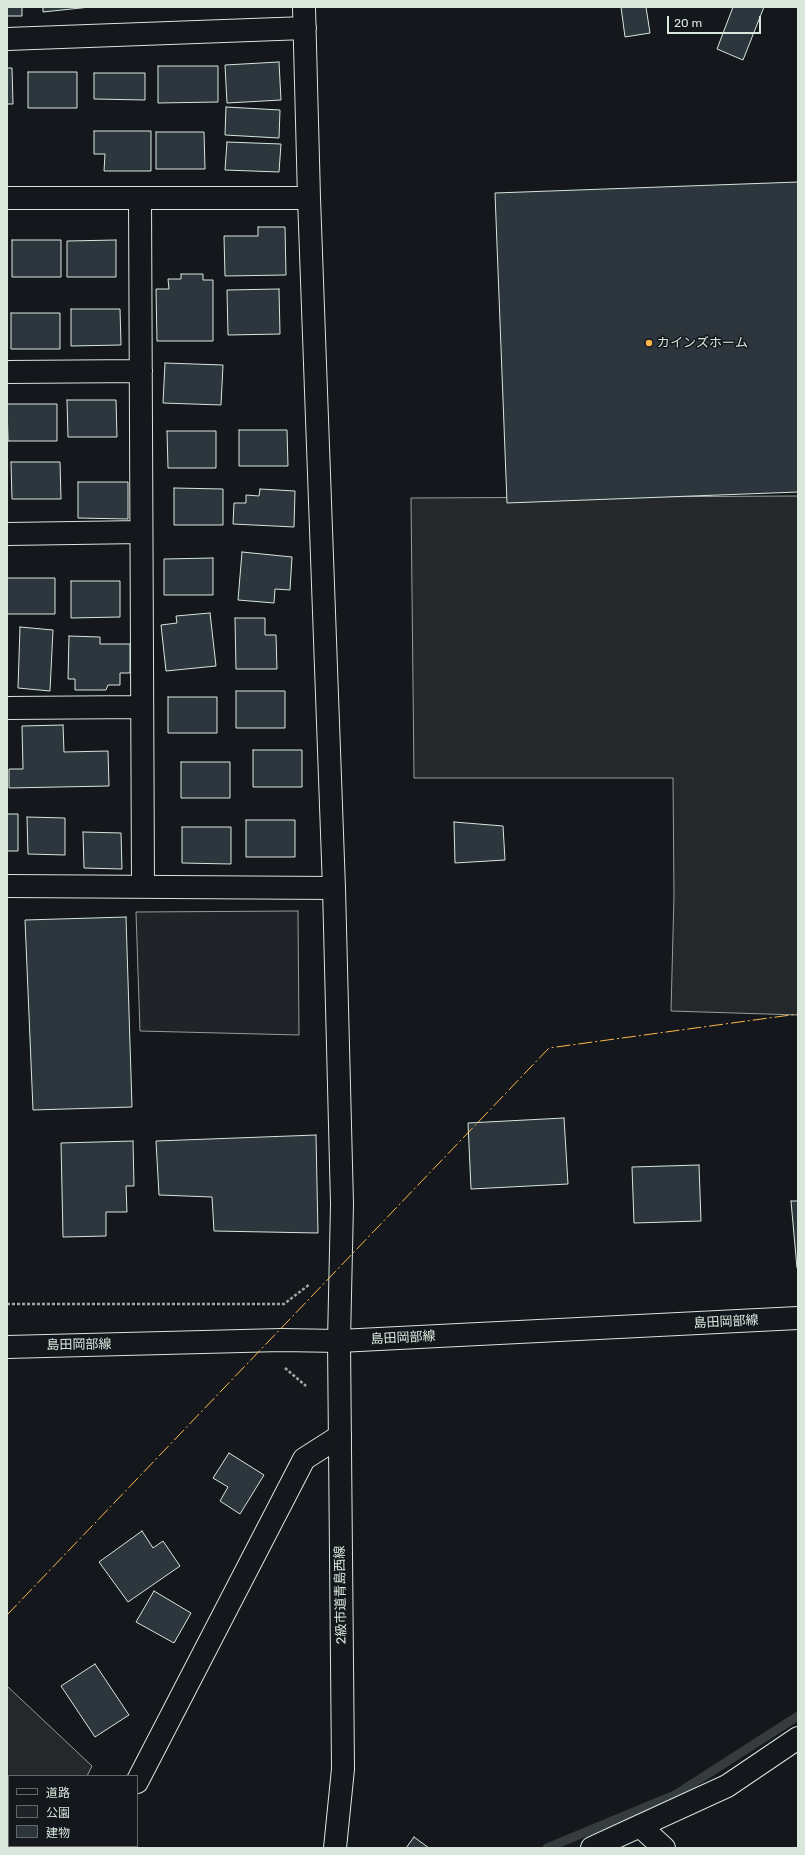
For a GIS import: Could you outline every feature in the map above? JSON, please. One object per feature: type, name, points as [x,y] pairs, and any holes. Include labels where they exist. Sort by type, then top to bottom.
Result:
[{"type":"street","points":[[7,39],[304,18]]},
{"type":"street","name":"2級市道青島西線","points":[[304,18],[309,198],[334,888],[342,1204],[339,1341],[343,1769],[335,1848]]},
{"type":"street","points":[[7,198],[309,198]]},
{"type":"street","points":[[140,198],[142,887]]},
{"type":"street","points":[[7,372],[141,371]]},
{"type":"street","points":[[7,534],[141,532]]},
{"type":"street","points":[[7,708],[142,707]]},
{"type":"street","points":[[7,886],[334,888]]},
{"type":"street","name":"島田岡部線","points":[[7,1347],[273,1340],[339,1341],[798,1318]]},
{"type":"street","points":[[138,1780],[304,1459],[340,1436]]},
{"type":"street","points":[[592,1848],[641,1827],[728,1786],[798,1738]]},
{"type":"street","points":[[641,1827],[664,1848]]},
{"type":"path","points":[[7,1304],[284,1304],[310,1284]]},
{"type":"green space","points":[[298,911],[299,1035],[140,1031],[136,912]]},
{"type":"shaded area","points":[[798,496],[798,1015],[671,1011],[674,895],[673,778],[414,778],[411,498]]},
{"type":"shaded area","points":[[7,1686],[92,1766],[88,1775],[8,1775],[8,1847],[56,1847],[7,1848]]},
{"type":"building","points":[[7,7],[22,7],[22,16],[7,16]]},
{"type":"building","points":[[43,7],[90,7],[43,12]]},
{"type":"building","points":[[621,7],[646,7],[650,33],[625,37]]},
{"type":"building","points":[[733,7],[764,7],[743,60],[717,49]]},
{"type":"building","points":[[279,62],[281,100],[227,103],[225,65]]},
{"type":"building","points":[[158,66],[218,66],[218,102],[158,103]]},
{"type":"building","points":[[7,68],[12,68],[13,104],[7,104]]},
{"type":"building","points":[[28,72],[77,72],[77,108],[28,108]]},
{"type":"building","points":[[94,73],[145,73],[145,100],[94,99]]},
{"type":"building","points":[[226,107],[280,110],[279,138],[225,135]]},
{"type":"building","points":[[94,131],[151,131],[151,171],[104,171],[105,154],[94,154]]},
{"type":"building","points":[[156,132],[204,132],[205,169],[156,169]]},
{"type":"building","points":[[227,142],[281,144],[279,172],[225,170]]},
{"type":"building","name":"カインズホーム","points":[[798,182],[798,492],[507,503],[495,193]]},
{"type":"building","points":[[258,227],[285,227],[286,275],[225,276],[224,236],[258,236]]},
{"type":"building","points":[[12,240],[61,240],[61,277],[12,277]]},
{"type":"building","points":[[116,240],[116,277],[67,277],[67,241]]},
{"type":"building","points":[[181,274],[203,274],[203,280],[213,280],[213,341],[157,341],[156,289],[169,289],[168,279],[181,279]]},
{"type":"building","points":[[279,289],[280,334],[228,335],[227,290]]},
{"type":"building","points":[[71,309],[120,309],[121,345],[71,346]]},
{"type":"building","points":[[11,313],[60,313],[60,349],[11,349]]},
{"type":"building","points":[[165,363],[223,365],[221,405],[163,403]]},
{"type":"building","points":[[67,400],[116,400],[117,437],[68,437]]},
{"type":"building","points":[[7,404],[57,404],[57,441],[8,441]]},
{"type":"building","points":[[239,430],[287,430],[288,466],[239,466]]},
{"type":"building","points":[[167,431],[216,431],[216,468],[168,468]]},
{"type":"building","points":[[11,462],[60,462],[61,499],[12,499]]},
{"type":"building","points":[[78,482],[128,482],[128,519],[78,518]]},
{"type":"building","points":[[174,488],[223,489],[223,525],[174,525]]},
{"type":"building","points":[[260,489],[295,491],[294,527],[233,524],[234,503],[246,503],[246,495],[259,496]]},
{"type":"building","points":[[242,552],[292,557],[290,590],[275,589],[274,603],[238,600]]},
{"type":"building","points":[[213,558],[213,595],[164,595],[164,559]]},
{"type":"building","points":[[7,578],[55,578],[55,614],[7,614]]},
{"type":"building","points":[[71,581],[120,581],[120,617],[71,618]]},
{"type":"building","points":[[210,613],[216,666],[166,671],[161,625],[177,623],[176,616]]},
{"type":"building","points":[[235,618],[265,618],[265,635],[276,635],[277,669],[236,669]]},
{"type":"building","points":[[20,627],[53,630],[50,691],[18,688]]},
{"type":"building","points":[[69,636],[100,637],[100,644],[130,644],[130,673],[120,673],[120,685],[108,685],[106,690],[75,690],[75,679],[68,679]]},
{"type":"building","points":[[236,691],[285,691],[285,728],[236,728]]},
{"type":"building","points":[[168,697],[217,697],[217,733],[168,733]]},
{"type":"building","points":[[63,725],[64,752],[108,751],[109,786],[9,788],[9,769],[23,769],[22,726]]},
{"type":"building","points":[[253,750],[302,750],[302,787],[253,787]]},
{"type":"building","points":[[181,762],[230,762],[230,798],[181,798]]},
{"type":"building","points":[[7,814],[18,814],[18,851],[7,851]]},
{"type":"building","points":[[27,817],[65,818],[65,855],[28,854]]},
{"type":"building","points":[[246,820],[295,820],[295,857],[246,857]]},
{"type":"building","points":[[454,822],[503,826],[505,860],[455,863]]},
{"type":"building","points":[[182,827],[231,827],[231,864],[182,863]]},
{"type":"building","points":[[83,832],[121,833],[122,869],[84,868]]},
{"type":"building","points":[[126,917],[132,1107],[33,1110],[25,920]]},
{"type":"building","points":[[564,1118],[568,1184],[471,1189],[468,1123]]},
{"type":"building","points":[[316,1135],[318,1233],[214,1231],[212,1197],[159,1195],[156,1141]]},
{"type":"building","points":[[133,1141],[134,1186],[126,1186],[127,1212],[106,1212],[106,1236],[63,1237],[61,1143]]},
{"type":"building","points":[[699,1165],[701,1221],[634,1223],[632,1167]]},
{"type":"building","points":[[791,1201],[798,1201],[798,1268],[797,1268]]},
{"type":"building","points":[[229,1453],[264,1475],[240,1514],[220,1501],[228,1487],[213,1478]]},
{"type":"building","points":[[142,1531],[153,1548],[163,1541],[180,1566],[128,1602],[99,1562]]},
{"type":"building","points":[[154,1591],[191,1613],[174,1643],[136,1622]]},
{"type":"building","points":[[95,1664],[129,1715],[95,1737],[61,1686]]},
{"type":"building","points":[[414,1837],[429,1848],[406,1848]]},
{"type":"waterway","points":[[547,1848],[675,1795],[798,1716]]},
{"type":"power","points":[[7,1615],[549,1048],[798,1014]]},
{"type":"place","name":"カインズホーム","points":[[649,343]]}]
